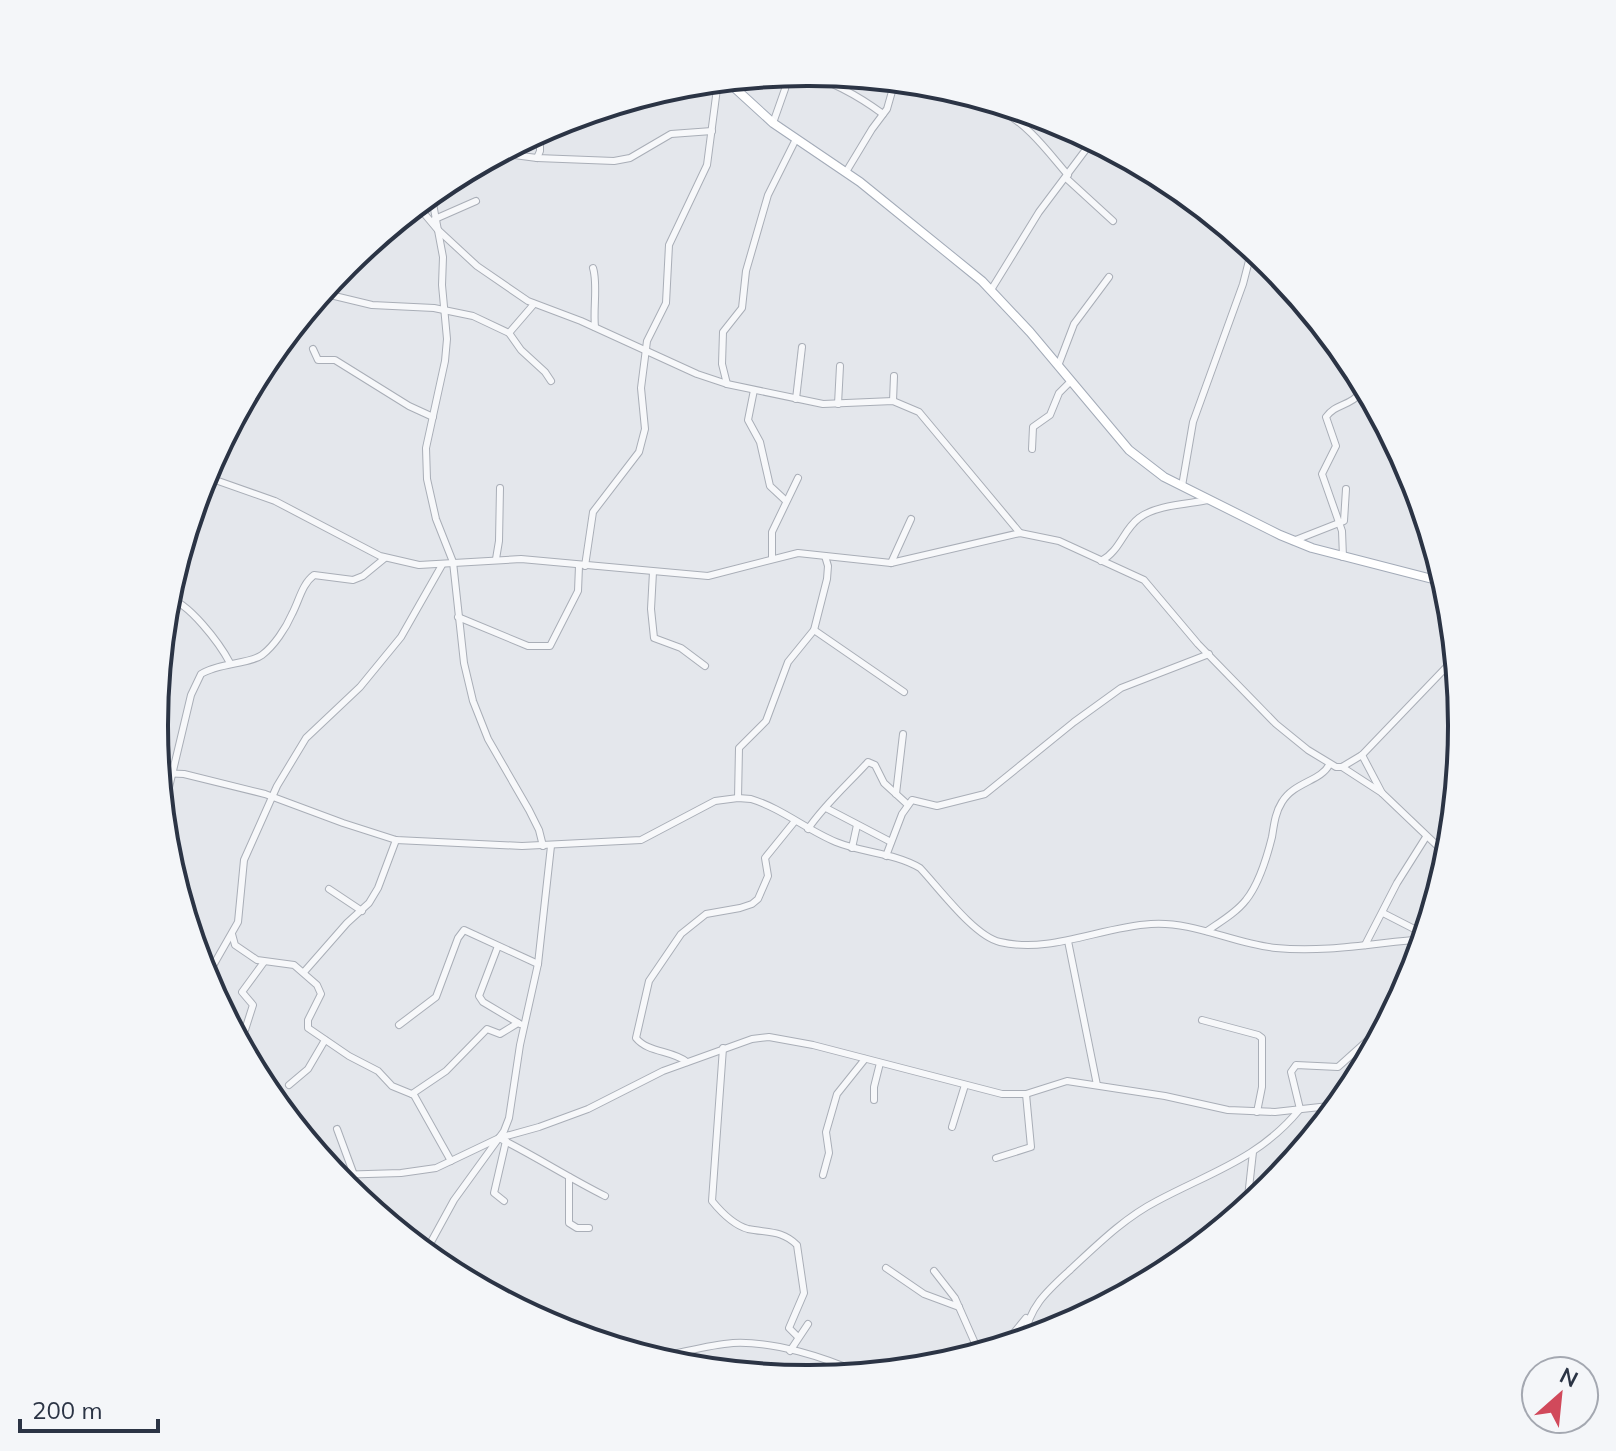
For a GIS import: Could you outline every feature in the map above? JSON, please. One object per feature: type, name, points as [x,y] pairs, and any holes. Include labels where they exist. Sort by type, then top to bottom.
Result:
[{"type":"main road","points":[[737,90],[773,123],[846,172],[991,290],[1137,458],[1208,500],[1293,541],[1430,579]]},
{"type":"street","points":[[773,123],[785,87]]},
{"type":"street","points":[[835,87],[883,114]]},
{"type":"street","points":[[846,172],[883,114],[891,91]]},
{"type":"street","points":[[458,617],[528,646],[550,646],[578,591],[593,512],[639,452],[644,440],[641,388],[645,351],[666,303],[669,245],[707,165],[717,92]]},
{"type":"street","points":[[1018,121],[1113,221]]},
{"type":"street","points":[[518,156],[624,160],[671,134],[712,131]]},
{"type":"street","points":[[727,384],[722,364],[723,332],[742,308],[746,294],[746,271],[768,195],[796,139]]},
{"type":"street","points":[[537,158],[540,145]]},
{"type":"street","points":[[991,290],[1039,212],[1086,150]]},
{"type":"street","points":[[435,219],[476,201]]},
{"type":"street","points":[[433,208],[443,257],[447,339],[426,448],[427,479],[436,519],[453,562],[464,663],[473,701],[488,739],[534,820],[543,846]]},
{"type":"street","points":[[425,214],[477,266],[534,304],[595,327],[697,374],[796,399],[838,404],[893,401],[926,417],[1020,533]]},
{"type":"street","points":[[1182,486],[1193,422],[1249,263]]},
{"type":"street","points":[[593,268],[596,277],[592,302],[595,327]]},
{"type":"street","points":[[1058,366],[1074,324],[1109,277]]},
{"type":"street","points":[[334,296],[372,305],[434,308],[466,314],[509,333],[551,381]]},
{"type":"street","points":[[509,333],[534,304]]},
{"type":"street","points":[[796,399],[802,347]]},
{"type":"street","points":[[313,349],[318,360],[331,359],[342,364],[409,406],[433,417]]},
{"type":"street","points":[[838,404],[840,366]]},
{"type":"street","points":[[893,401],[894,376]]},
{"type":"street","points":[[1032,449],[1033,427],[1050,415],[1059,393],[1071,381]]},
{"type":"street","points":[[754,390],[748,420],[760,442],[770,486],[785,500]]},
{"type":"street","points":[[1343,557],[1339,524],[1322,474],[1336,446],[1326,417],[1335,408],[1357,398]]},
{"type":"street","points":[[772,558],[772,532],[798,478]]},
{"type":"street","points":[[218,480],[275,501],[385,558],[419,565],[496,559],[717,575],[798,553],[891,563],[1020,533],[1059,541],[1144,580],[1276,724],[1329,765],[1342,767],[1382,793],[1436,845]]},
{"type":"street","points":[[496,559],[500,488]]},
{"type":"street","points":[[1293,541],[1339,524],[1345,516],[1346,489]]},
{"type":"street","points":[[1101,561],[1114,553],[1140,516],[1208,500]]},
{"type":"street","points":[[891,563],[911,519]]},
{"type":"street","points":[[738,798],[739,748],[766,721],[788,662],[814,630],[827,579],[825,556]]},
{"type":"street","points":[[171,777],[191,695],[196,682],[206,671],[258,658],[288,622],[306,584],[314,575],[353,580],[385,558]]},
{"type":"street","points":[[215,964],[238,922],[244,860],[277,786],[306,738],[360,687],[401,637],[442,565]]},
{"type":"street","points":[[653,572],[651,609],[654,638],[681,648],[705,666]]},
{"type":"street","points":[[181,604],[230,663]]},
{"type":"street","points":[[814,630],[904,692]]},
{"type":"street","points":[[886,856],[907,804],[916,799],[937,806],[947,805],[985,794],[1121,688],[1209,654]]},
{"type":"street","points":[[1342,767],[1362,755],[1445,669]]},
{"type":"street","points":[[896,794],[903,734]]},
{"type":"street","points":[[1362,755],[1382,793]]},
{"type":"street","points":[[808,829],[819,813],[868,762],[875,765],[884,783],[907,804]]},
{"type":"street","points":[[1207,931],[1235,911],[1250,894],[1265,860],[1276,812],[1283,800],[1297,785],[1326,771],[1329,765]]},
{"type":"street","points":[[172,772],[224,782],[274,797],[396,840],[543,846],[641,840],[715,801],[738,798],[759,801],[808,829],[852,848],[900,859],[920,868],[990,939],[1024,945],[1068,941],[1119,928],[1152,924],[1207,931],[1277,948],[1365,945],[1411,939]]},
{"type":"street","points":[[826,808],[891,842]]},
{"type":"street","points":[[687,1062],[676,1054],[641,1045],[636,1038],[635,1031],[649,981],[681,934],[697,919],[713,911],[752,904],[758,899],[768,876],[765,858],[795,821]]},
{"type":"street","points":[[852,848],[857,825]]},
{"type":"street","points":[[1365,945],[1397,883],[1426,837]]},
{"type":"street","points":[[304,972],[347,923],[362,911],[378,888],[396,840]]},
{"type":"street","points":[[504,1201],[494,1193],[509,1118],[521,1025],[538,964],[551,846]]},
{"type":"street","points":[[329,889],[362,911]]},
{"type":"street","points":[[1383,913],[1414,931]]},
{"type":"street","points":[[399,1025],[436,997],[464,930],[538,964]]},
{"type":"street","points":[[232,934],[235,945],[264,962],[286,962],[304,972],[317,985],[321,994],[308,1020],[308,1028],[378,1071],[392,1086],[412,1094],[451,1161]]},
{"type":"street","points":[[1068,941],[1097,1085]]},
{"type":"street","points":[[498,946],[479,992],[480,999],[521,1025]]},
{"type":"street","points":[[245,1029],[253,1008],[242,992],[264,962]]},
{"type":"street","points":[[1202,1020],[1262,1038],[1262,1087],[1257,1112]]},
{"type":"street","points":[[412,1094],[446,1071],[487,1029],[500,1034],[521,1025]]},
{"type":"street","points":[[337,1129],[354,1175],[436,1168],[503,1139],[588,1109],[645,1079],[687,1062],[752,1039],[769,1037],[1002,1094],[1026,1094],[1067,1081],[1165,1096],[1220,1109],[1257,1112],[1321,1107]]},
{"type":"street","points":[[289,1085],[308,1069],[325,1040]]},
{"type":"street","points":[[1300,1109],[1292,1068],[1301,1064],[1338,1067],[1361,1046]]},
{"type":"street","points":[[723,1048],[712,1201],[738,1225],[777,1232],[797,1245],[804,1293],[789,1328],[798,1337]]},
{"type":"street","points":[[823,1175],[829,1153],[826,1132],[837,1094],[865,1059]]},
{"type":"street","points":[[874,1100],[880,1063]]},
{"type":"street","points":[[952,1127],[965,1085]]},
{"type":"street","points":[[996,1158],[1031,1147],[1026,1094]]},
{"type":"street","points":[[1016,1330],[1063,1276],[1130,1217],[1253,1152],[1274,1138],[1300,1109]]},
{"type":"street","points":[[503,1139],[605,1196]]},
{"type":"street","points":[[431,1242],[454,1200],[503,1139]]},
{"type":"street","points":[[1249,1188],[1253,1152]]},
{"type":"street","points":[[569,1177],[569,1223],[577,1228],[589,1228]]},
{"type":"street","points":[[886,1268],[924,1294],[959,1307]]},
{"type":"street","points":[[934,1271],[949,1288],[975,1343]]},
{"type":"street","points":[[1027,1326],[1030,1314]]},
{"type":"street","points":[[790,1351],[808,1324]]},
{"type":"street","points":[[682,1353],[752,1343],[832,1364]]}]
